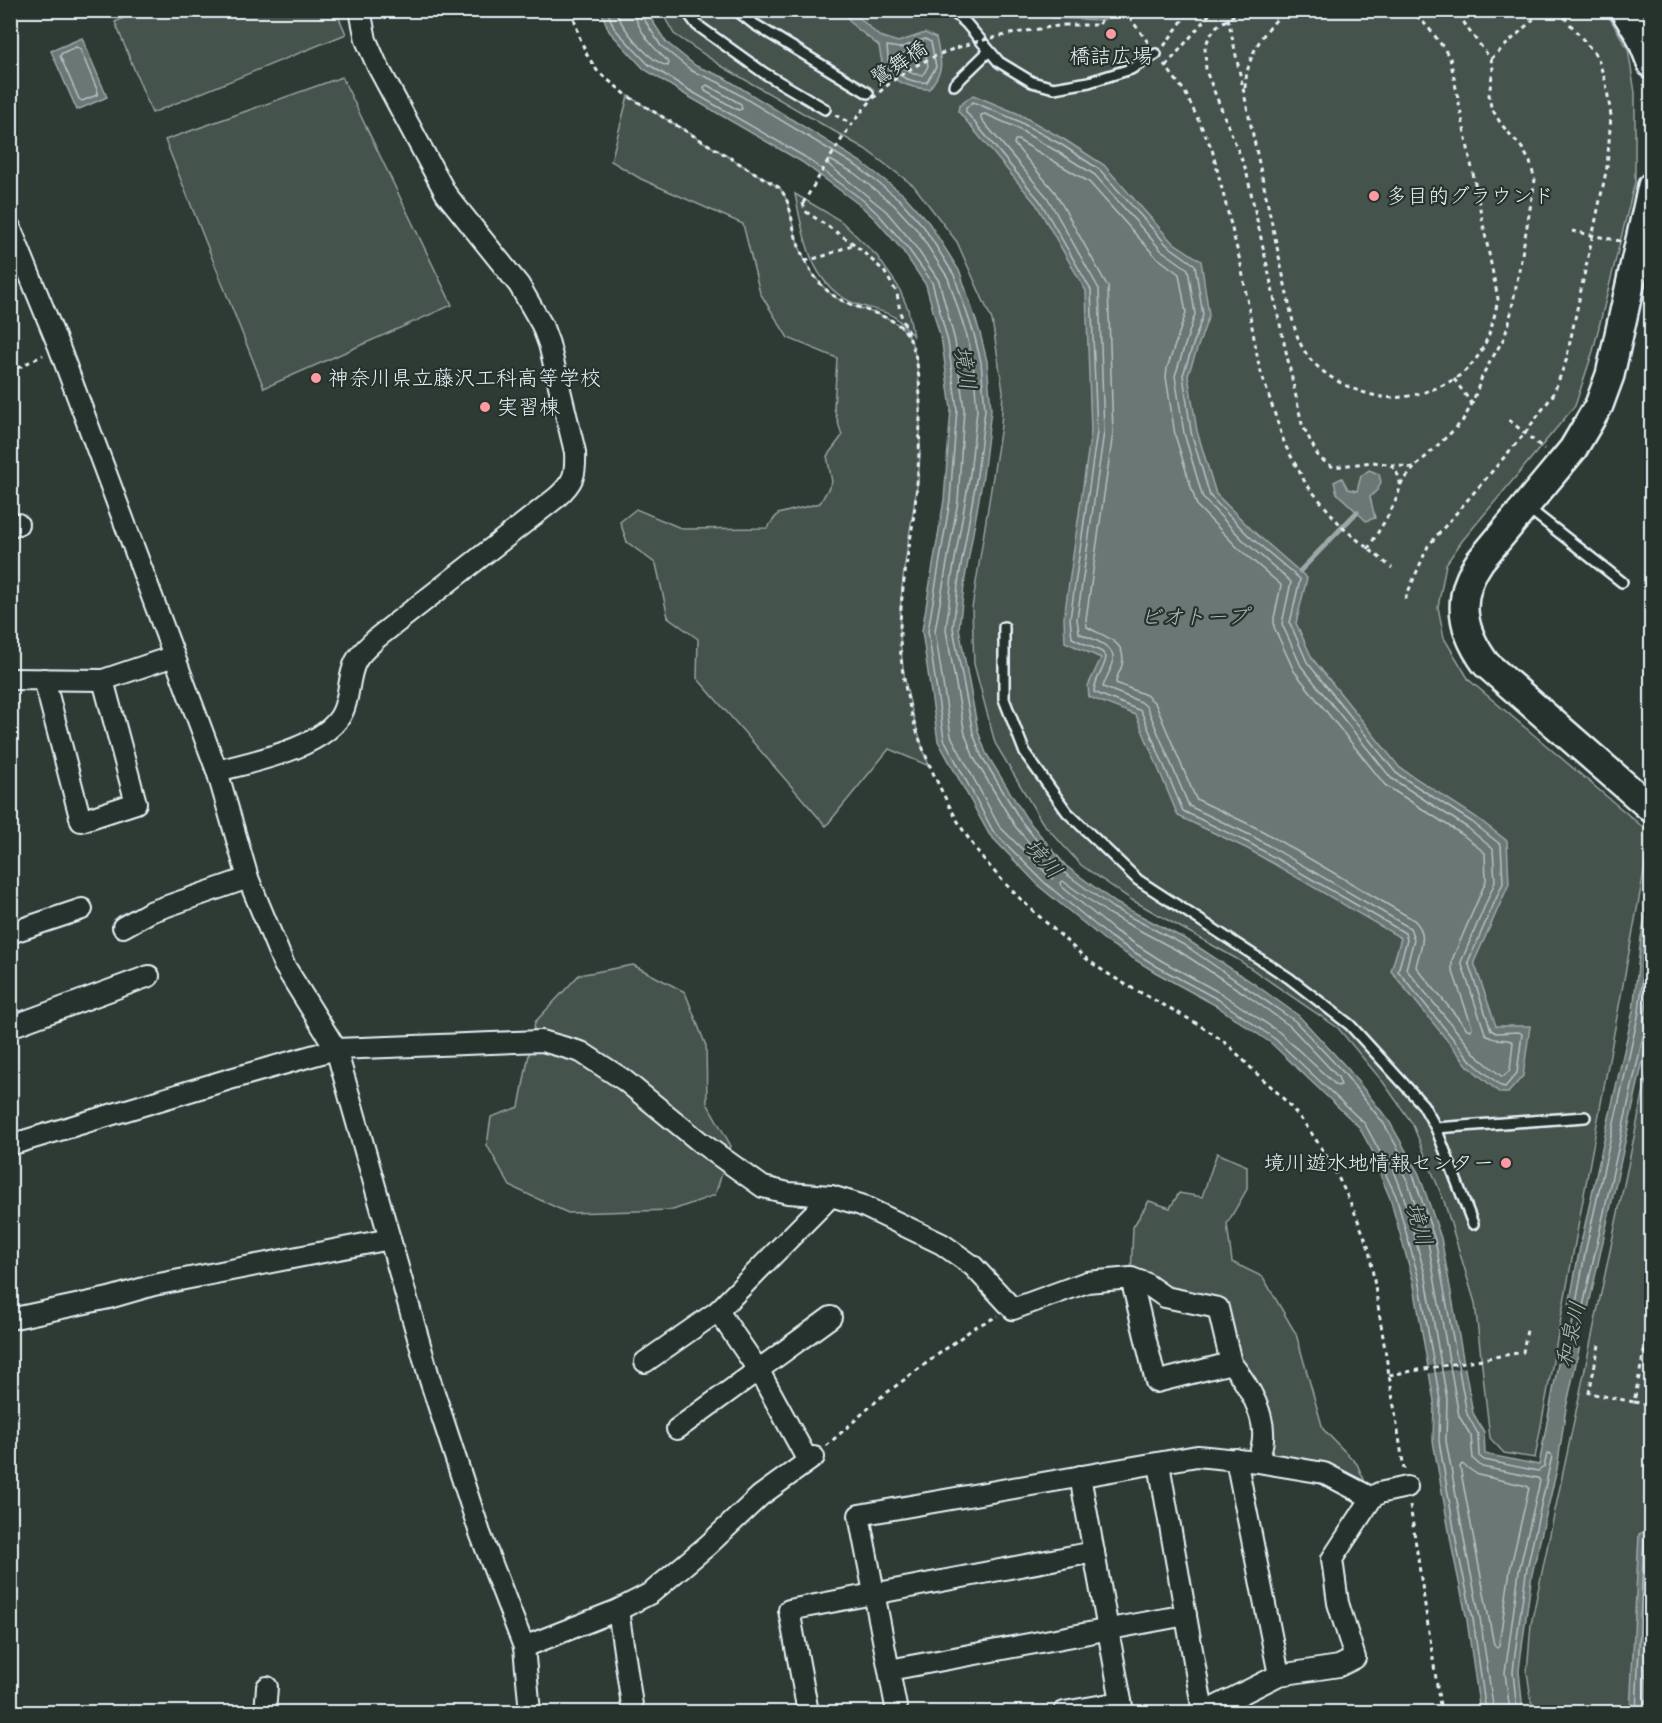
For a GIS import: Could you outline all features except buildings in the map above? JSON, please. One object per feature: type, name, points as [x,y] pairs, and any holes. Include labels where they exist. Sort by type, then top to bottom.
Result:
[{"type":"street","points":[[217,771],[270,758],[290,750],[338,722],[348,697],[355,663],[363,651],[556,498],[568,488],[574,479],[575,452],[549,344],[542,325],[519,285],[447,194],[377,65],[366,40],[360,10]]},
{"type":"street","points":[[1624,10],[1640,35],[1652,65]]},
{"type":"street","points":[[1652,186],[1646,246],[1610,375],[1599,405],[1587,429],[1562,463],[1473,571],[1463,607],[1470,640],[1486,664],[1652,810]]},
{"type":"street","points":[[10,227],[59,346],[217,771],[248,878],[284,965],[336,1049],[430,1380],[480,1533],[524,1647],[530,1713]]},
{"type":"street","points":[[10,679],[103,680],[174,656]]},
{"type":"street","points":[[44,679],[81,821],[136,803],[103,680]]},
{"type":"street","points":[[123,927],[150,912],[248,878]]},
{"type":"street","points":[[10,933],[82,909]]},
{"type":"street","points":[[10,1027],[149,976]]},
{"type":"street","points":[[10,1145],[336,1049],[542,1041],[581,1052],[624,1080],[700,1142],[763,1187],[788,1193],[831,1196],[861,1205],[942,1244],[973,1266],[1013,1309],[1087,1282],[1131,1278],[1145,1283],[1165,1297],[1218,1308],[1232,1362],[1259,1411],[1264,1437],[1258,1462]]},
{"type":"street","points":[[645,1362],[718,1311],[831,1196]]},
{"type":"street","points":[[10,1319],[109,1299],[154,1285],[390,1239]]},
{"type":"street","points":[[1131,1278],[1156,1382],[1232,1362]]},
{"type":"street","points":[[524,1647],[618,1610],[651,1593],[708,1545],[760,1496],[811,1459],[759,1371],[718,1311]]},
{"type":"street","points":[[677,1429],[831,1317]]},
{"type":"street","points":[[893,1712],[889,1670],[859,1515],[1197,1456],[1236,1459],[1324,1473],[1372,1498]]},
{"type":"street","points":[[1236,1459],[1279,1675]]},
{"type":"street","points":[[1159,1464],[1203,1713]]},
{"type":"street","points":[[1064,1713],[1122,1707],[1110,1629],[1080,1476]]},
{"type":"street","points":[[1213,1713],[1217,1706],[1279,1675],[1339,1666],[1355,1658],[1338,1603],[1332,1559],[1372,1498],[1379,1493],[1407,1487]]},
{"type":"street","points":[[808,1713],[789,1610],[1095,1552]]},
{"type":"street","points":[[618,1610],[633,1713]]},
{"type":"street","points":[[889,1670],[1186,1615]]},
{"type":"street","points":[[265,1713],[267,1687]]},
{"type":"lane","points":[[686,10],[697,25],[764,74],[825,109]]},
{"type":"lane","points":[[736,10],[754,24],[867,93]]},
{"type":"lane","points":[[951,10],[966,23],[999,62],[1032,82],[1054,88],[1089,82],[1131,69],[1156,54]]},
{"type":"lane","points":[[954,85],[989,51]]},
{"type":"lane","points":[[1526,506],[1622,582]]},
{"type":"lane","points":[[1004,627],[1004,699],[1025,753],[1067,812],[1138,880],[1289,978],[1350,1025],[1423,1106],[1436,1128],[1473,1224]]},
{"type":"lane","points":[[1436,1128],[1585,1117]]},
{"type":"path","name":"鷺舞橋","points":[[854,244],[805,211],[803,203],[852,124],[870,102],[895,80],[926,60],[951,48],[986,39],[1064,25],[1099,25],[1106,10]]},
{"type":"path","points":[[1125,10],[1185,92],[1212,149],[1241,265],[1259,366],[1286,445],[1306,484],[1342,528],[1392,568]]},
{"type":"path","points":[[1166,66],[1213,10]]},
{"type":"path","points":[[1242,10],[1217,26],[1209,37],[1205,48],[1206,71],[1246,170],[1302,424],[1314,450],[1327,464],[1341,467],[1373,462],[1414,468]]},
{"type":"path","points":[[1245,93],[1246,74],[1258,41],[1274,21],[1287,10]]},
{"type":"path","points":[[1228,18],[1293,322],[1300,344],[1313,363],[1343,383],[1384,398],[1418,394],[1443,385],[1467,370],[1484,348],[1493,324],[1498,299],[1450,58],[1435,34],[1410,10]]},
{"type":"path","points":[[1368,549],[1388,516],[1400,485],[1414,468],[1462,422],[1472,404],[1483,374],[1504,338],[1509,323],[1535,180],[1530,162],[1522,148],[1501,124],[1491,107],[1489,95],[1493,69],[1491,59],[1456,10]]},
{"type":"path","points":[[1491,59],[1543,10]]},
{"type":"path","points":[[1405,599],[1428,546],[1525,433],[1553,395],[1566,361],[1607,167],[1611,116],[1606,83],[1597,56],[1558,10]]},
{"type":"path","points":[[1156,54],[1167,44],[1190,11]]},
{"type":"path","points":[[825,109],[852,124]]},
{"type":"path","points":[[1572,231],[1646,246]]},
{"type":"path","points":[[805,261],[854,244],[884,271],[897,293],[900,312],[909,336]]},
{"type":"path","points":[[10,372],[59,346]]},
{"type":"path","points":[[1453,379],[1472,404]]},
{"type":"path","points":[[1509,420],[1562,463]]},
{"type":"path","points":[[1390,464],[1397,473],[1400,485]]},
{"type":"path","points":[[811,1459],[881,1397],[975,1327],[1013,1309]]},
{"type":"path","points":[[1634,1402],[1652,1310]]},
{"type":"path","points":[[1389,1374],[1523,1352],[1527,1330]]},
{"type":"path","points":[[1599,1345],[1589,1393],[1652,1405]]},
{"type":"shaded area","points":[[141,10],[336,11],[346,34],[152,113],[115,22]]},
{"type":"shaded area","points":[[1035,10],[1052,18],[1102,20],[1131,10],[1601,10],[1611,20],[1628,49],[1635,93],[1635,182],[1593,351],[1575,406],[1462,541],[1446,564],[1438,607],[1444,638],[1469,680],[1651,834],[1535,1458],[1504,1453],[1490,1438],[1475,1303],[1444,1201],[1412,1123],[1383,1082],[1338,1028],[1237,959],[1132,900],[1081,865],[1042,822],[995,743],[974,664],[972,608],[1001,426],[1003,391],[992,320],[957,242],[914,186],[865,149],[723,67],[674,34],[661,11]]},
{"type":"shaded area","points":[[342,77],[452,305],[264,388],[165,140]]},
{"type":"shaded area","points":[[628,96],[780,188],[787,202],[802,254],[817,279],[839,299],[893,321],[908,335],[914,351],[920,390],[920,462],[903,575],[900,633],[909,701],[929,766],[889,749],[826,826],[697,678],[698,639],[668,617],[656,564],[627,542],[620,522],[636,509],[683,529],[767,528],[778,514],[820,503],[832,482],[827,456],[842,436],[834,408],[837,358],[788,338],[760,293],[743,224],[641,179],[611,161]]},
{"type":"shaded area","points":[[795,194],[841,221],[877,256],[898,286],[908,309],[913,336],[893,316],[849,301],[825,281],[810,255]]},
{"type":"shaded area","points":[[633,965],[685,992],[706,1046],[707,1103],[731,1146],[715,1195],[673,1210],[568,1213],[510,1186],[487,1145],[491,1117],[519,1107],[535,1022],[579,975]]},
{"type":"shaded area","points":[[1651,1057],[1651,1712],[1533,1712],[1527,1672],[1531,1624]]},
{"type":"shaded area","points":[[1217,1153],[1247,1166],[1247,1189],[1227,1224],[1232,1262],[1263,1277],[1296,1334],[1323,1429],[1357,1464],[1372,1498],[1258,1462],[1264,1437],[1218,1309],[1131,1278],[1133,1227],[1149,1201],[1170,1208],[1179,1193],[1202,1197]]},
{"type":"water","points":[[601,11],[646,11],[666,42],[696,66],[723,77],[861,162],[904,195],[929,223],[960,272],[987,361],[991,410],[959,628],[978,731],[986,753],[1026,818],[1066,866],[1116,903],[1189,941],[1299,1016],[1348,1069],[1389,1121],[1419,1174],[1441,1238],[1473,1413],[1484,1432],[1485,1454],[1539,1465],[1580,1247],[1633,1011],[1641,938],[1651,887],[1651,1025],[1566,1408],[1557,1469],[1532,1574],[1519,1671],[1523,1712],[1480,1712],[1467,1620],[1433,1441],[1434,1401],[1413,1280],[1376,1158],[1359,1127],[1271,1043],[1215,1005],[1107,942],[1041,888],[989,834],[938,741],[922,631],[944,500],[951,409],[942,343],[926,285],[903,251],[861,206],[802,162],[644,69],[609,31]]},
{"type":"water","points":[[842,11],[852,11],[879,36],[898,42],[925,33],[936,38],[941,65],[929,89],[911,86],[884,74],[879,46],[854,26]]},
{"type":"water","points":[[82,38],[107,97],[77,110],[51,51]]},
{"type":"water","name":"ビオトープ","points":[[973,95],[1019,114],[1104,165],[1171,241],[1201,261],[1209,315],[1188,375],[1197,431],[1216,494],[1253,531],[1307,578],[1296,623],[1312,658],[1400,768],[1476,817],[1507,841],[1509,884],[1474,962],[1496,1026],[1530,1026],[1523,1076],[1508,1093],[1500,1093],[1468,1066],[1391,971],[1401,938],[1248,849],[1178,816],[1136,715],[1089,697],[1088,686],[1101,658],[1065,642],[1064,618],[1091,431],[1086,291],[1036,204],[958,111],[959,106]]},
{"type":"water","points":[[1369,470],[1379,474],[1381,482],[1370,497],[1375,518],[1366,521],[1337,493],[1334,482],[1342,478],[1348,489],[1357,491],[1361,476]]},
{"type":"water","points":[[1651,1529],[1651,1712],[1630,1712],[1639,1534]]},
{"type":"pier","points":[[1567,1304],[1593,1308],[1583,1348],[1560,1344]]},
{"type":"pier","points":[[1466,1360],[1467,1367],[1426,1374],[1424,1367]]},
{"type":"waterway","points":[[1300,571],[1357,512]]},
{"type":"place","name":"橋詰広場","points":[[1111,34]]},
{"type":"place","name":"多目的グラウンド","points":[[1374,196]]},
{"type":"place","name":"神奈川県立藤沢工科高等学校","points":[[316,378]]},
{"type":"place","name":"実習棟","points":[[485,407]]},
{"type":"place","name":"境川遊水地情報センター","points":[[1506,1163]]},
{"type":"water label","name":"境川","points":[[966,368]]},
{"type":"water label","name":"境川","points":[[1044,858]]},
{"type":"water label","name":"境川","points":[[1420,1224]]},
{"type":"water label","name":"和泉川","points":[[1570,1334]]}]
